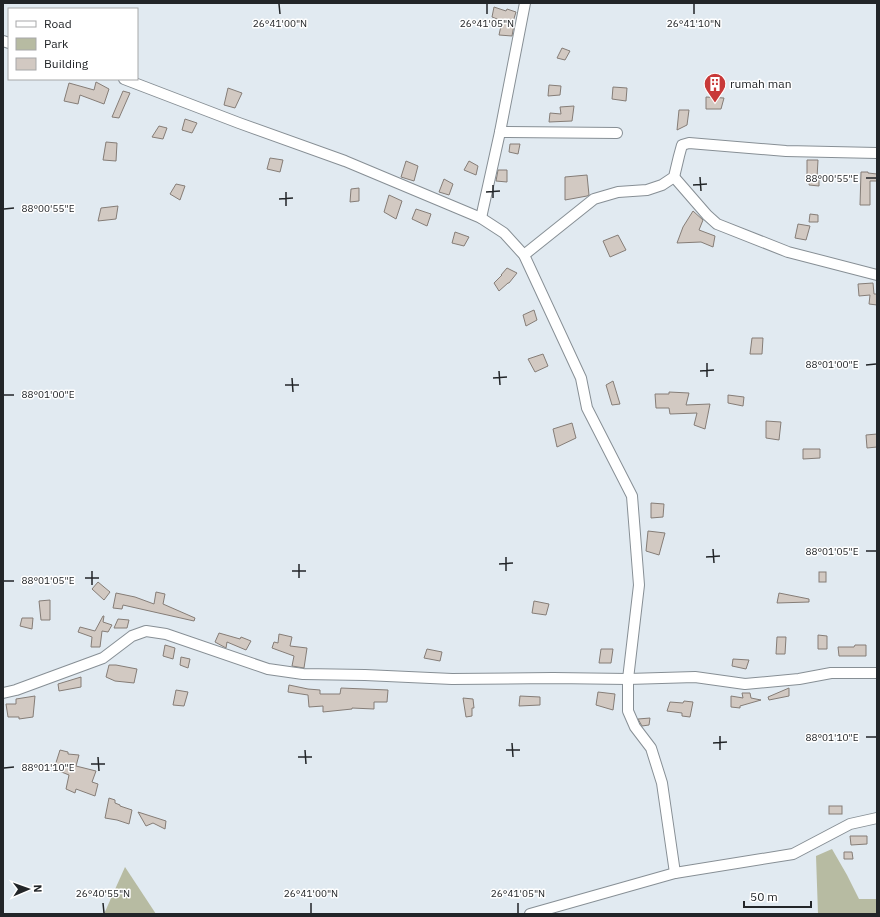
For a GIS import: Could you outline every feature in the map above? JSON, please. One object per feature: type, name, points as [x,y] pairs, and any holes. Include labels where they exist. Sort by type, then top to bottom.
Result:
[{"type":"street","points":[[481,218],[500,132],[525,3]]},
{"type":"street","points":[[127,80],[239,123],[345,161],[481,218],[504,233],[524,255],[581,378],[587,408],[632,496],[639,585],[628,679],[628,711],[634,726],[651,748],[662,783],[675,873]]},
{"type":"street","points":[[500,132],[617,133]]},
{"type":"street","points":[[524,255],[594,199],[618,192],[647,190],[662,186],[674,177],[678,156],[682,145],[689,143],[786,151],[877,153]]},
{"type":"street","points":[[674,177],[707,215],[717,224],[788,252],[877,275]]},
{"type":"street","points":[[3,693],[16,690],[103,658],[132,636],[146,631],[166,634],[268,669],[303,674],[452,679],[628,679],[695,677],[745,684],[831,673],[877,673]]},
{"type":"street","points":[[530,914],[675,873],[793,854],[850,824],[877,818]]},
{"type":"green space","points":[[832,849],[859,899],[877,899],[877,914],[818,914],[816,856]]},
{"type":"green space","points":[[125,867],[156,914],[104,914]]},
{"type":"building","points":[[494,7],[506,11],[507,9],[516,12],[512,25],[514,25],[512,36],[499,35],[502,21],[492,17]]},
{"type":"building","points":[[562,48],[570,51],[565,60],[557,58]]},
{"type":"building","points":[[96,82],[109,89],[104,104],[80,95],[78,104],[64,101],[69,83],[94,90]]},
{"type":"building","points":[[549,85],[561,86],[560,95],[548,96]]},
{"type":"building","points":[[613,87],[627,88],[626,101],[612,99]]},
{"type":"building","points":[[228,88],[242,93],[235,108],[224,105]]},
{"type":"building","points":[[123,91],[130,93],[119,118],[112,117]]},
{"type":"building","name":"rumah man","points":[[706,97],[724,98],[721,109],[706,109]]},
{"type":"building","points":[[574,106],[572,121],[549,122],[550,113],[561,114],[560,107]]},
{"type":"building","points":[[679,110],[689,110],[687,125],[677,130]]},
{"type":"building","points":[[185,119],[197,123],[192,133],[182,130]]},
{"type":"building","points":[[159,126],[167,128],[163,139],[152,137]]},
{"type":"building","points":[[106,142],[117,143],[116,161],[103,160]]},
{"type":"building","points":[[510,144],[520,144],[518,154],[509,152]]},
{"type":"building","points":[[270,158],[283,160],[280,172],[267,169]]},
{"type":"building","points":[[807,160],[818,160],[817,178],[819,178],[819,186],[809,185],[810,176],[807,176]]},
{"type":"building","points":[[406,161],[418,166],[414,181],[401,177]]},
{"type":"building","points":[[469,161],[478,166],[476,175],[464,170]]},
{"type":"building","points":[[498,170],[507,170],[507,182],[496,181]]},
{"type":"building","points":[[861,172],[877,174],[877,181],[870,181],[870,205],[860,205]]},
{"type":"building","points":[[587,175],[589,195],[565,200],[565,177]]},
{"type":"building","points":[[444,179],[453,184],[449,195],[439,192]]},
{"type":"building","points":[[176,184],[185,186],[180,200],[170,194]]},
{"type":"building","points":[[359,188],[359,201],[350,202],[351,189]]},
{"type":"building","points":[[389,195],[402,201],[396,219],[384,212]]},
{"type":"building","points":[[118,206],[116,219],[98,221],[101,208]]},
{"type":"building","points":[[416,209],[431,214],[427,226],[412,219]]},
{"type":"building","points":[[693,211],[703,220],[699,230],[715,236],[713,247],[701,242],[677,243],[683,227]]},
{"type":"building","points":[[810,214],[818,215],[818,222],[809,222]]},
{"type":"building","points":[[798,224],[810,226],[806,240],[795,238]]},
{"type":"building","points":[[455,232],[469,237],[464,246],[452,243]]},
{"type":"building","points":[[618,235],[626,250],[610,257],[603,241]]},
{"type":"building","points":[[507,268],[517,273],[509,283],[499,291],[494,283]]},
{"type":"building","points":[[873,283],[874,294],[877,294],[877,305],[869,304],[870,295],[859,296],[858,284]]},
{"type":"building","points":[[534,310],[537,320],[526,326],[523,315]]},
{"type":"building","points":[[752,338],[763,338],[762,354],[750,354]]},
{"type":"building","points":[[543,354],[548,366],[535,372],[528,359]]},
{"type":"building","points":[[613,381],[620,404],[612,405],[606,385]]},
{"type":"building","points":[[669,392],[689,393],[686,405],[710,404],[705,429],[694,425],[697,413],[670,414],[669,408],[656,408],[655,394],[669,394]]},
{"type":"building","points":[[728,395],[744,397],[743,406],[728,403]]},
{"type":"building","points":[[766,421],[781,422],[779,440],[766,438]]},
{"type":"building","points":[[572,423],[576,438],[557,447],[553,429]]},
{"type":"building","points":[[877,434],[877,447],[867,448],[866,435]]},
{"type":"building","points":[[803,449],[820,449],[820,458],[803,459]]},
{"type":"building","points":[[651,503],[664,504],[663,517],[651,518]]},
{"type":"building","points":[[648,531],[665,533],[659,555],[646,551]]},
{"type":"building","points":[[819,572],[826,572],[826,582],[819,582]]},
{"type":"building","points":[[98,582],[110,592],[104,600],[92,589]]},
{"type":"building","points":[[156,592],[165,594],[163,604],[195,618],[194,621],[123,605],[122,609],[113,608],[116,593],[135,597],[154,604]]},
{"type":"building","points":[[779,593],[809,599],[809,602],[777,603]]},
{"type":"building","points":[[50,600],[50,620],[41,620],[39,601]]},
{"type":"building","points":[[534,601],[549,604],[546,615],[532,613]]},
{"type":"building","points":[[103,616],[103,622],[112,625],[108,632],[102,631],[100,647],[91,647],[92,637],[78,632],[80,627],[95,631]]},
{"type":"building","points":[[22,618],[33,618],[32,629],[20,626]]},
{"type":"building","points":[[118,619],[129,620],[127,628],[114,628]]},
{"type":"building","points":[[219,633],[240,639],[241,637],[251,641],[246,650],[227,642],[226,648],[215,642]]},
{"type":"building","points":[[279,634],[292,637],[290,646],[307,648],[304,668],[292,666],[294,656],[272,648],[274,642],[278,643]]},
{"type":"building","points":[[818,635],[827,636],[827,649],[818,649]]},
{"type":"building","points":[[777,637],[786,637],[785,654],[776,654]]},
{"type":"building","points":[[165,645],[175,648],[173,659],[163,656]]},
{"type":"building","points":[[855,645],[866,645],[866,656],[839,656],[838,647],[854,647]]},
{"type":"building","points":[[427,649],[442,652],[440,661],[424,658]]},
{"type":"building","points":[[601,649],[613,649],[611,663],[599,663]]},
{"type":"building","points":[[181,657],[190,659],[188,668],[180,665]]},
{"type":"building","points":[[733,659],[749,660],[746,669],[732,666]]},
{"type":"building","points":[[109,665],[137,669],[134,683],[115,681],[106,677]]},
{"type":"building","points":[[81,677],[81,687],[59,691],[58,684]]},
{"type":"building","points":[[289,685],[320,690],[320,694],[340,694],[341,688],[388,690],[387,702],[374,702],[374,709],[352,708],[323,712],[323,706],[309,707],[308,695],[288,692]]},
{"type":"building","points":[[789,688],[789,696],[769,700],[768,697]]},
{"type":"building","points":[[176,690],[188,692],[184,706],[173,705]]},
{"type":"building","points":[[598,692],[615,694],[613,710],[596,705]]},
{"type":"building","points":[[742,693],[750,693],[751,698],[761,700],[740,706],[740,708],[731,707],[731,696],[743,698]]},
{"type":"building","points":[[35,696],[33,717],[19,719],[19,717],[8,717],[6,704],[16,704],[16,699]]},
{"type":"building","points":[[520,696],[540,697],[540,705],[519,706]]},
{"type":"building","points":[[463,698],[473,699],[474,708],[472,708],[472,716],[466,717]]},
{"type":"building","points":[[684,701],[693,702],[690,717],[682,716],[682,713],[667,711],[670,702],[683,703]]},
{"type":"building","points":[[650,718],[649,725],[642,726],[638,719]]},
{"type":"building","points":[[60,750],[68,752],[68,754],[79,755],[76,766],[96,771],[92,782],[98,784],[95,796],[76,789],[75,793],[66,789],[69,775],[54,769]]},
{"type":"building","points":[[109,798],[115,800],[115,803],[120,806],[132,810],[129,824],[105,818]]},
{"type":"building","points":[[829,806],[842,806],[842,814],[829,814]]},
{"type":"building","points":[[138,812],[166,821],[165,829],[153,823],[146,826]]},
{"type":"building","points":[[850,836],[867,836],[867,844],[851,845]]},
{"type":"building","points":[[844,852],[852,852],[853,859],[844,859]]},
{"type":"place","name":"rumah man","points":[[715,104]]}]
